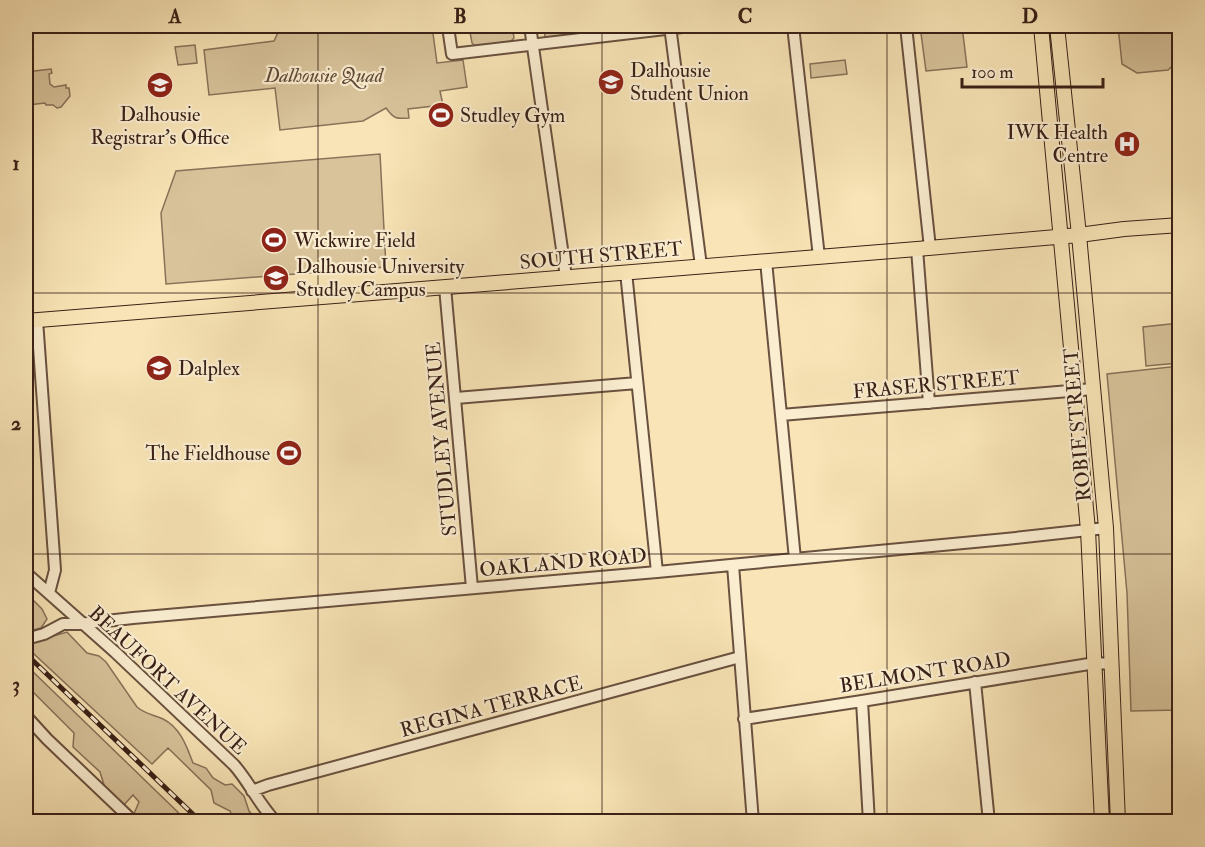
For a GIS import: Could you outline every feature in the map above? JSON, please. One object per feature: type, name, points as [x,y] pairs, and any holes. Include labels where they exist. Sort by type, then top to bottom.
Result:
[{"type":"main road","name":"ROBIE STREET","points":[[1041,26],[1088,530],[1102,822]]},
{"type":"main road","name":"ROBIE STREET","points":[[1057,26],[1106,528],[1118,822]]},
{"type":"main road","name":"SOUTH STREET","points":[[31,320],[566,278],[1179,225]]},
{"type":"street","points":[[457,26],[448,27],[452,54],[691,26]]},
{"type":"street","points":[[530,26],[566,278]]},
{"type":"street","points":[[793,26],[819,257]]},
{"type":"street","points":[[906,26],[924,248],[929,403]]},
{"type":"street","points":[[670,27],[701,266]]},
{"type":"street","points":[[766,261],[795,559]]},
{"type":"street","points":[[626,272],[657,572]]},
{"type":"street","name":"STUDLEY AVENUE","points":[[445,287],[472,588]]},
{"type":"street","points":[[31,320],[55,570],[49,593]]},
{"type":"street","points":[[456,398],[638,383]]},
{"type":"street","name":"FRASER STREET","points":[[781,416],[1093,389]]},
{"type":"street","name":"OAKLAND ROAD","points":[[26,639],[44,634],[63,624],[657,572],[1106,528]]},
{"type":"street","points":[[733,565],[753,822]]},
{"type":"street","name":"BEAUFORT AVENUE","points":[[26,573],[83,623],[234,765],[276,822]]},
{"type":"street","name":"REGINA TERRACE","points":[[252,791],[740,657]]},
{"type":"street","name":"BELMONT ROAD","points":[[744,718],[1095,663],[1112,664]]},
{"type":"street","points":[[975,682],[989,822]]},
{"type":"street","points":[[862,701],[869,822]]},
{"type":"street","points":[[26,716],[134,822]]},
{"type":"green space","name":"Dalhousie Quad","points":[[281,26],[364,26],[365,33],[432,26],[437,63],[463,60],[467,87],[440,91],[443,105],[408,109],[409,118],[396,118],[386,108],[363,121],[280,130],[275,88],[209,95],[204,50],[274,41]]},
{"type":"green space","points":[[512,26],[514,38],[511,41],[475,46],[472,43],[470,32],[474,28]]},
{"type":"green space","points":[[544,26],[649,26],[548,39],[545,37]]},
{"type":"green space","points":[[920,26],[962,26],[967,67],[926,71]]},
{"type":"green space","points":[[1118,26],[1179,26],[1179,60],[1168,70],[1137,73],[1122,64]]},
{"type":"green space","points":[[195,45],[197,63],[178,65],[175,47]]},
{"type":"green space","points":[[845,60],[847,74],[811,78],[810,64]]},
{"type":"green space","points":[[51,69],[50,84],[54,87],[66,85],[70,96],[61,107],[57,108],[45,103],[26,107],[26,72]]},
{"type":"green space","name":"Wickwire Field","points":[[380,154],[386,267],[166,284],[161,213],[176,171]]},
{"type":"green space","points":[[1179,323],[1179,363],[1146,366],[1143,327]]},
{"type":"green space","points":[[1179,366],[1179,710],[1131,711],[1127,593],[1107,374]]},
{"type":"green space","points":[[26,593],[42,609],[47,619],[41,628],[26,632]]},
{"type":"green space","points":[[67,632],[87,653],[99,656],[106,662],[137,707],[163,719],[174,727],[182,738],[193,763],[206,768],[213,778],[225,785],[232,784],[244,796],[249,811],[258,821],[235,821],[230,811],[214,803],[211,790],[168,748],[152,764],[34,654],[29,643]]},
{"type":"green space","points":[[26,665],[187,821],[140,821],[133,816],[139,802],[133,795],[123,806],[105,788],[100,772],[73,747],[74,733],[26,687]]},
{"type":"railway","points":[[26,654],[201,822]]},
{"type":"place","name":"Dalhousie Student Union","points":[[611,82]]},
{"type":"place","name":"Dalhousie Registrar's Office","points":[[160,85]]},
{"type":"place","name":"Studley Gym","points":[[441,115]]},
{"type":"place","name":"IWK Health Centre","points":[[1127,144]]},
{"type":"place","name":"Wickwire Field","points":[[274,240]]},
{"type":"place","name":"Dalhousie University Studley Campus","points":[[276,278]]},
{"type":"place","name":"Dalplex","points":[[159,368]]},
{"type":"place","name":"The Fieldhouse","points":[[289,453]]}]
